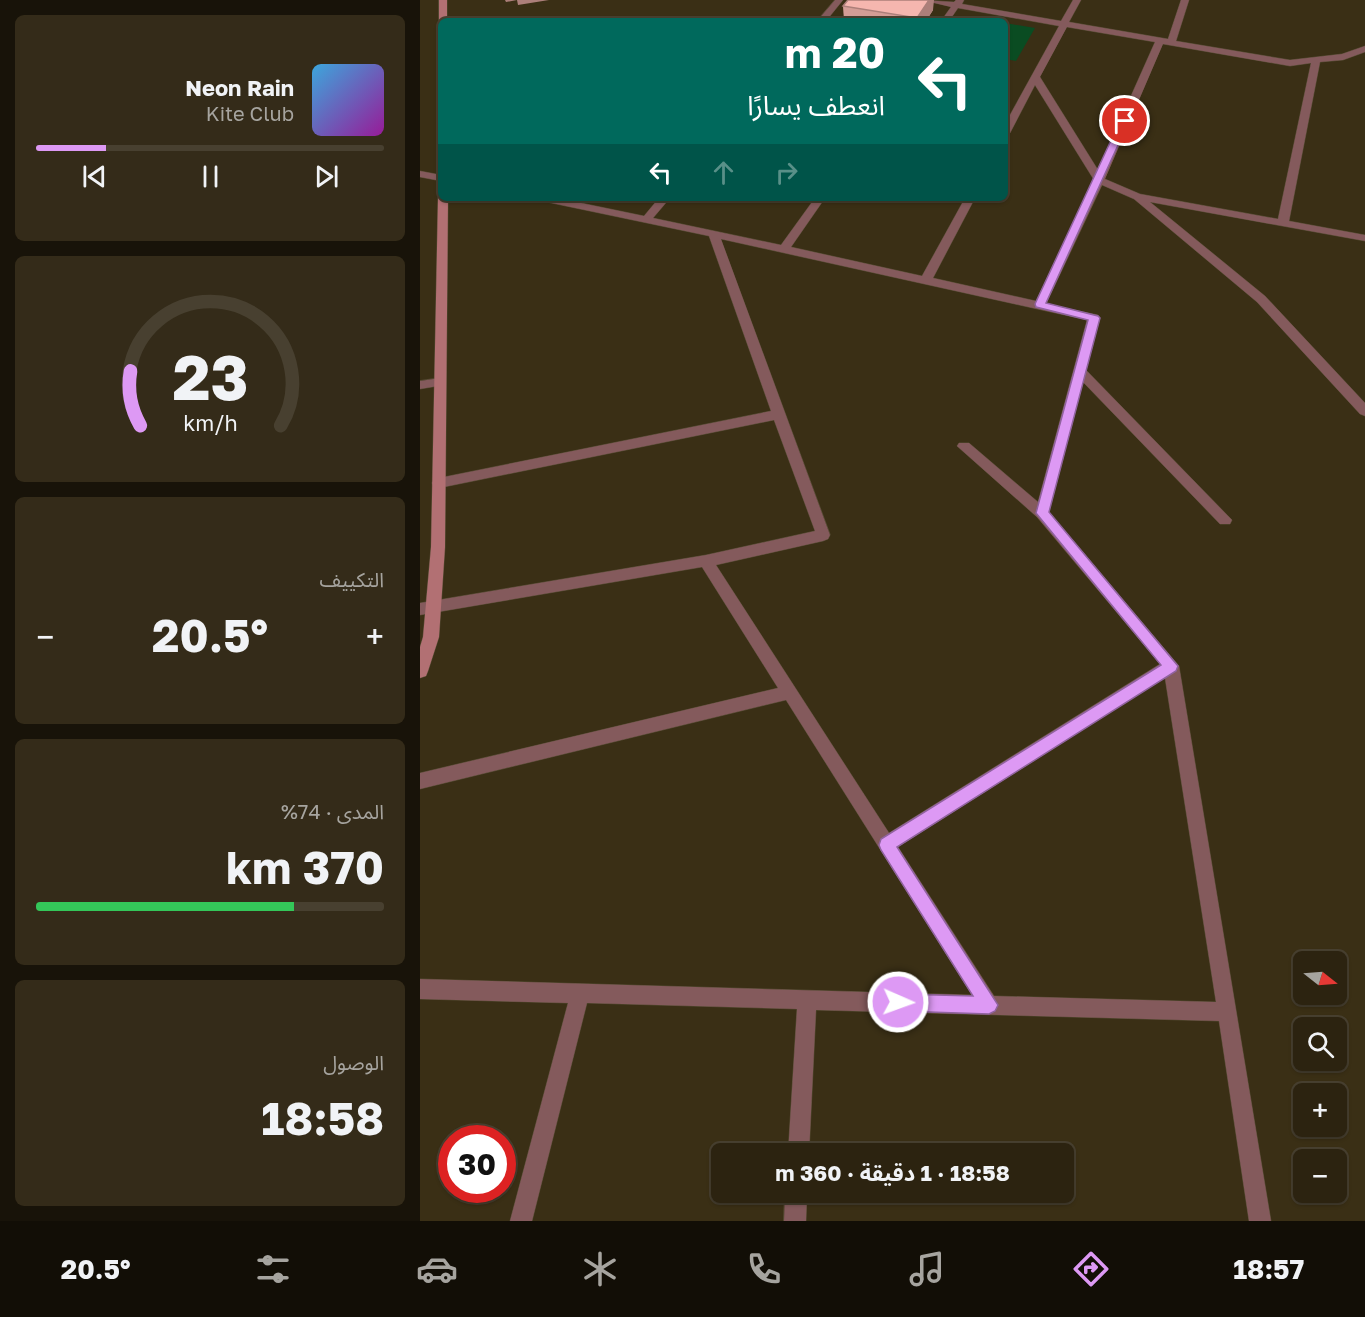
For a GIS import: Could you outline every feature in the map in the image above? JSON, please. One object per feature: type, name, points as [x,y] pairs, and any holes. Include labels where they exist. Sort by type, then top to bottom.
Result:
[{"type":"street","points":[[443,0],[443,18]]},
{"type":"street","points":[[824,18],[839,0]]},
{"type":"street","points":[[926,0],[958,3],[1063,25],[1290,63],[1342,57],[1365,49]]},
{"type":"street","points":[[1008,127],[1077,0]]},
{"type":"street","points":[[1171,43],[1185,0]]},
{"type":"street","points":[[947,18],[958,3]]},
{"type":"street","points":[[1040,304],[1099,180],[1159,42]]},
{"type":"street","points":[[1283,223],[1316,60]]},
{"type":"street","points":[[1035,77],[1099,180],[1137,197],[1365,238]]},
{"type":"street","points":[[420,174],[438,177]]},
{"type":"street","points":[[1137,197],[1261,299],[1365,411]]},
{"type":"street","points":[[420,671],[430,637],[426,607],[438,547],[443,201]]},
{"type":"street","points":[[557,201],[1040,304],[1094,318],[1042,513]]},
{"type":"street","points":[[647,219],[662,201]]},
{"type":"street","points":[[784,249],[818,201]]},
{"type":"street","points":[[926,280],[968,201]]},
{"type":"street","points":[[426,607],[706,561],[823,535],[713,233]]},
{"type":"street","points":[[1080,371],[1225,520]]},
{"type":"street","points":[[420,385],[440,382]]},
{"type":"street","points":[[439,483],[779,414]]},
{"type":"street","points":[[964,446],[1042,513],[1171,666],[1260,1221]]},
{"type":"street","points":[[706,561],[989,1005]]},
{"type":"street","points":[[886,845],[1171,666]]},
{"type":"street","points":[[420,781],[789,692]]},
{"type":"street","points":[[420,989],[1227,1012]]},
{"type":"street","points":[[520,1221],[580,993]]},
{"type":"street","points":[[799,1143],[807,1000]]},
{"type":"street","points":[[795,1221],[796,1203]]},
{"type":"green space","points":[[1008,24],[1035,28],[1016,61],[1008,60]]},
{"type":"building","points":[[848,0],[929,0],[917,18],[843,6]]},
{"type":"route","points":[[898,1002],[989,1005],[886,845],[1171,666],[1042,513],[1094,318],[1040,304],[1125,121]]}]
